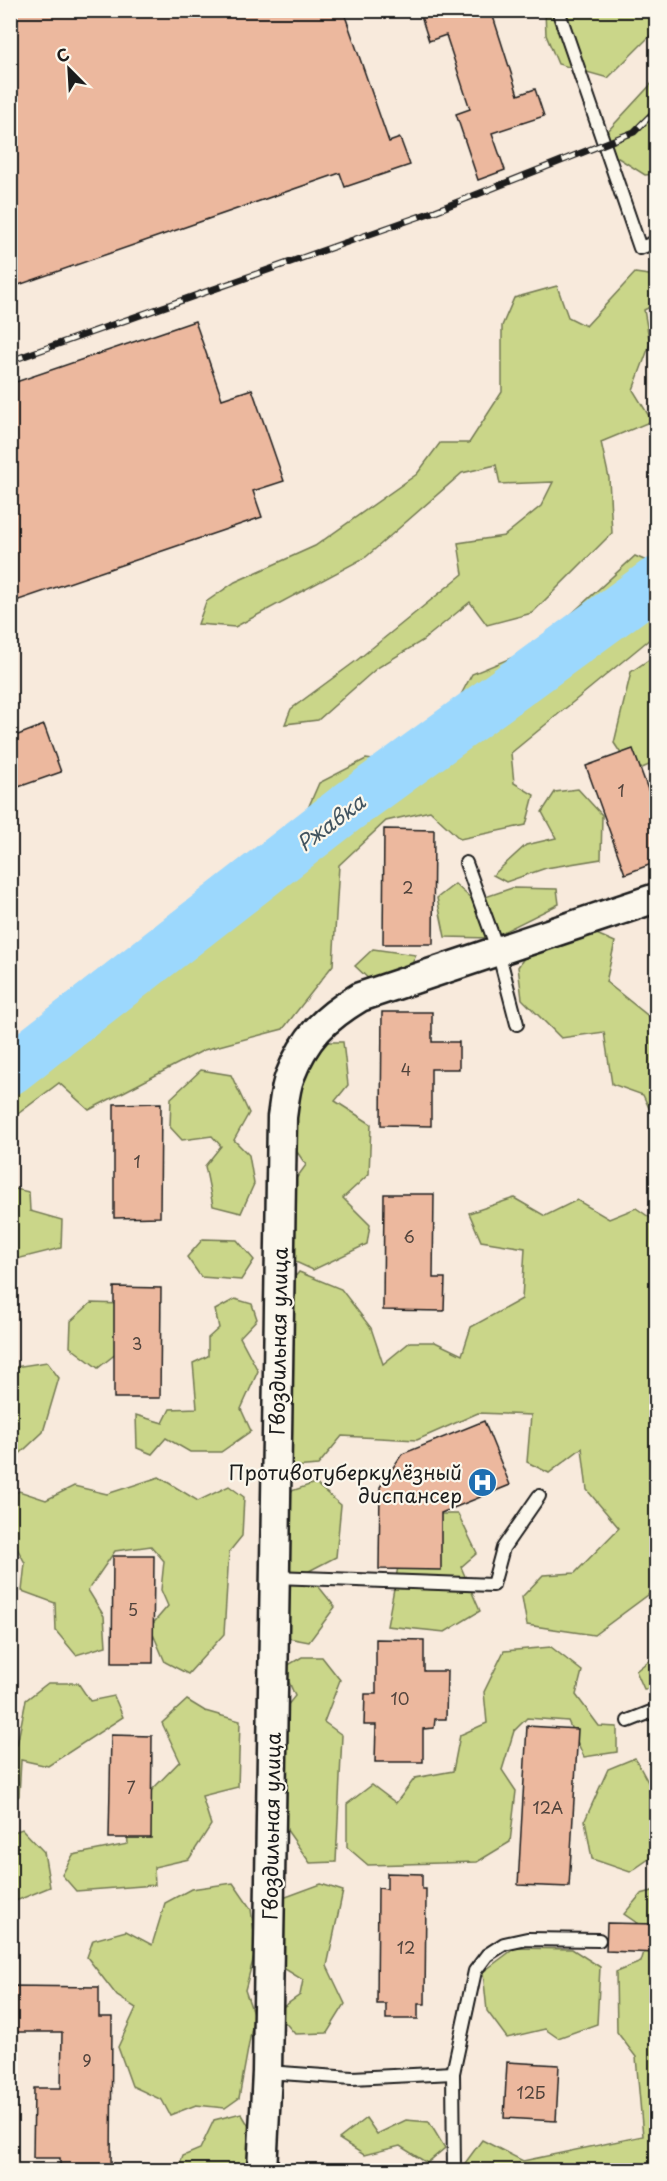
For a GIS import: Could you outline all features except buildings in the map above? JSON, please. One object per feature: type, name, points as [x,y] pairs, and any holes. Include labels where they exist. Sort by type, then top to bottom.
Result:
[{"type":"street","name":"Гвоздильная улица","points":[[262,2170],[267,2072],[282,1117],[290,1077],[312,1034],[334,1013],[360,997],[657,898]]},
{"type":"lane","points":[[558,10],[640,248],[657,243]]},
{"type":"lane","points":[[466,864],[498,951],[517,1024]]},
{"type":"lane","points":[[275,1577],[493,1585],[503,1548],[539,1496]]},
{"type":"lane","points":[[628,1721],[657,1710]]},
{"type":"lane","points":[[454,2170],[453,2073],[475,1971],[487,1955],[504,1944],[526,1939],[599,1940]]},
{"type":"lane","points":[[267,2072],[352,2078],[453,2073]]},
{"type":"green space","points":[[545,11],[656,11],[656,30],[608,78],[558,64],[546,35]]},
{"type":"green space","points":[[656,79],[656,174],[645,175],[615,156],[607,132]]},
{"type":"green space","points":[[635,273],[656,276],[656,304],[644,310],[650,344],[633,390],[652,421],[601,442],[609,478],[612,533],[532,613],[487,625],[470,602],[422,641],[377,668],[318,720],[285,724],[291,709],[356,661],[463,574],[458,543],[504,536],[541,506],[553,482],[500,484],[496,465],[462,473],[366,557],[235,627],[198,624],[206,602],[235,582],[315,546],[417,474],[440,443],[469,443],[502,392],[502,326],[514,298],[557,286],[568,317],[586,326]]},
{"type":"green space","points":[[635,556],[656,565],[656,634],[511,753],[514,783],[534,795],[526,825],[460,839],[430,811],[386,821],[339,865],[333,965],[283,1029],[204,1050],[89,1110],[59,1083],[11,1119],[11,1063],[111,986],[148,972],[186,926],[291,847],[319,783],[366,759],[394,763],[440,734],[472,674],[533,649]]},
{"type":"green space","points":[[656,655],[656,762],[633,772],[614,743],[631,672]]},
{"type":"green space","points":[[578,789],[602,815],[601,859],[546,868],[506,882],[493,875],[526,845],[556,838],[542,812],[555,792]]},
{"type":"green space","points":[[455,884],[474,901],[512,888],[557,889],[559,904],[491,938],[445,937],[437,898]]},
{"type":"green space","points":[[585,929],[615,942],[606,982],[652,1019],[656,1044],[656,1123],[643,1095],[612,1084],[604,1032],[561,1038],[522,999],[518,967],[532,946]]},
{"type":"green space","points":[[373,949],[416,955],[408,972],[373,983],[355,966]]},
{"type":"green space","points":[[318,1042],[343,1042],[348,1085],[335,1101],[371,1124],[369,1174],[343,1198],[370,1225],[367,1244],[313,1270],[289,1259],[274,1209],[306,1165],[278,1124]]},
{"type":"green space","points":[[201,1070],[231,1075],[249,1113],[234,1140],[249,1155],[254,1184],[241,1213],[213,1206],[205,1166],[221,1146],[212,1136],[182,1140],[170,1127],[171,1098]]},
{"type":"green space","points":[[11,1188],[29,1192],[30,1211],[62,1220],[61,1248],[13,1260],[11,1257]]},
{"type":"green space","points":[[514,1198],[545,1216],[577,1200],[609,1219],[636,1208],[656,1222],[656,1589],[594,1635],[527,1625],[522,1597],[543,1575],[575,1573],[619,1528],[587,1490],[582,1448],[549,1473],[527,1462],[531,1415],[478,1413],[417,1440],[342,1436],[318,1465],[282,1468],[285,1289],[299,1272],[341,1289],[371,1328],[383,1364],[410,1342],[435,1342],[462,1355],[471,1327],[522,1299],[525,1248],[481,1241],[469,1213]]},
{"type":"green space","points":[[203,1239],[237,1240],[254,1260],[241,1280],[201,1277],[187,1257]]},
{"type":"green space","points":[[235,1299],[252,1304],[257,1319],[240,1337],[258,1371],[241,1409],[251,1431],[221,1452],[190,1452],[166,1438],[152,1454],[137,1448],[136,1415],[163,1423],[170,1409],[197,1408],[193,1363],[208,1356],[208,1338],[219,1328],[215,1310]]},
{"type":"green space","points":[[91,1303],[123,1304],[128,1344],[98,1368],[70,1347],[71,1321]]},
{"type":"green space","points":[[10,1360],[15,1367],[47,1362],[59,1378],[43,1432],[11,1462]]},
{"type":"green space","points":[[159,1477],[198,1501],[229,1486],[244,1497],[242,1536],[229,1552],[224,1634],[188,1674],[165,1662],[150,1627],[168,1606],[161,1590],[164,1561],[151,1546],[115,1551],[88,1590],[104,1616],[106,1646],[76,1655],[56,1631],[55,1603],[22,1591],[25,1563],[14,1543],[11,1544],[11,1496],[19,1491],[46,1500],[74,1486],[107,1494]]},
{"type":"green space","points":[[315,1483],[341,1505],[336,1557],[307,1572],[335,1607],[309,1642],[283,1637],[271,1498]]},
{"type":"green space","points":[[430,1514],[458,1514],[477,1553],[461,1567],[480,1611],[445,1632],[387,1626],[400,1556]]},
{"type":"green space","points":[[551,1647],[582,1671],[576,1695],[599,1726],[617,1727],[617,1752],[584,1757],[568,1721],[527,1718],[514,1731],[502,1770],[516,1791],[510,1842],[477,1862],[368,1865],[347,1847],[347,1804],[372,1785],[396,1803],[415,1778],[453,1771],[460,1735],[487,1723],[484,1692],[504,1651]]},
{"type":"green space","points":[[656,1655],[656,1688],[644,1689],[636,1671]]},
{"type":"green space","points":[[302,1657],[322,1657],[340,1680],[324,1722],[342,1735],[336,1862],[310,1863],[277,1816],[279,1716],[295,1696],[283,1668]]},
{"type":"green space","points":[[48,1683],[78,1683],[90,1701],[114,1696],[123,1717],[48,1766],[21,1760],[19,1796],[11,1803],[11,1746],[17,1745],[26,1700]]},
{"type":"green space","points":[[187,1700],[205,1711],[240,1721],[238,1787],[202,1796],[211,1825],[189,1859],[154,1867],[155,1885],[76,1891],[62,1875],[73,1855],[128,1844],[127,1830],[144,1798],[180,1761],[162,1723]]},
{"type":"green space","points":[[635,1758],[656,1797],[656,1854],[630,1872],[592,1859],[585,1820],[608,1769]]},
{"type":"green space","points":[[22,1829],[44,1852],[50,1887],[11,1903],[11,1833]]},
{"type":"green space","points":[[233,1883],[251,1909],[256,1949],[245,1990],[254,2016],[239,2098],[225,2108],[196,2105],[170,2115],[162,2100],[132,2086],[118,2047],[136,2008],[117,1996],[87,1957],[93,1940],[126,1931],[152,1945],[165,1903],[191,1889]]},
{"type":"green space","points":[[321,1884],[343,1891],[327,1966],[345,2004],[327,2033],[295,2034],[276,2012],[300,1995],[303,1980],[277,1964],[275,1901]]},
{"type":"green space","points":[[656,1890],[656,2022],[653,2026],[656,2029],[656,2170],[460,2170],[482,2140],[523,2161],[643,2136],[636,2057],[617,2032],[616,1972],[641,1962],[650,1932],[624,1914],[641,1894]]},
{"type":"green space","points":[[515,1948],[572,1949],[600,1967],[597,2024],[558,2038],[545,2029],[507,2038],[487,2011],[483,1972]]},
{"type":"green space","points":[[241,2113],[258,2141],[253,2163],[239,2170],[178,2170],[183,2156],[200,2149],[214,2120]]},
{"type":"green space","points":[[366,2118],[377,2134],[406,2120],[429,2122],[445,2148],[427,2163],[400,2146],[364,2155],[339,2139]]},
{"type":"waterway","name":"Ржавка","points":[[10,1070],[344,810],[656,582]]},
{"type":"railway","points":[[10,361],[435,211],[634,132],[656,110]]},
{"type":"place","name":"Противотуберкулёзный диспансер","points":[[483,1483]]}]
